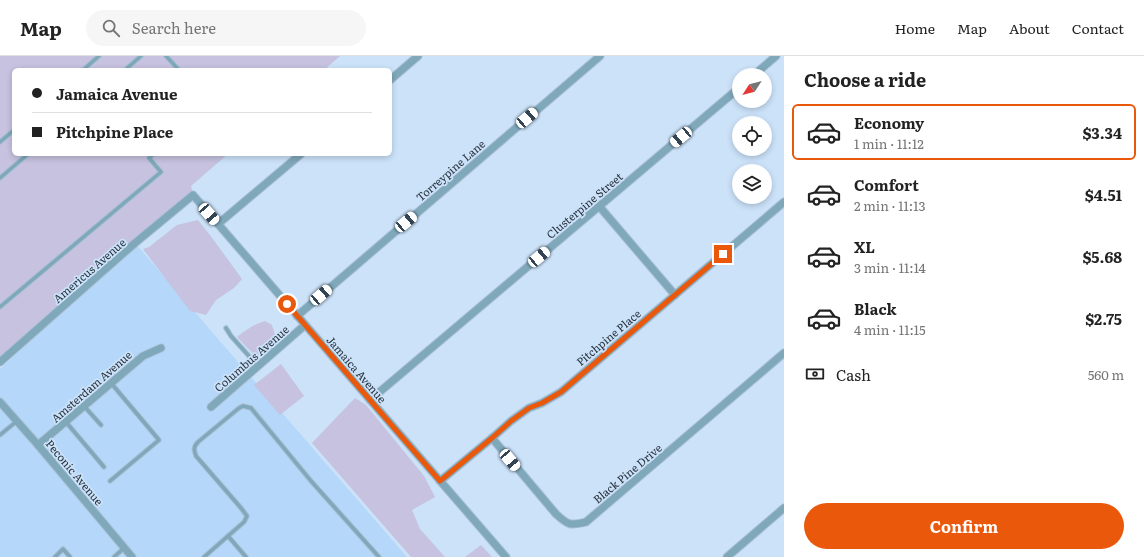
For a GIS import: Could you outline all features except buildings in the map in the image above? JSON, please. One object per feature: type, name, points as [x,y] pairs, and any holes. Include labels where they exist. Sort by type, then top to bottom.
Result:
[{"type":"street","points":[[392,78],[418,56]]},
{"type":"street","name":"Torreypine Lane","points":[[297,316],[600,56]]},
{"type":"street","points":[[762,68],[776,56]]},
{"type":"street","name":"Clusterpine Street","points":[[370,400],[732,94]]},
{"type":"street","points":[[218,224],[299,156]]},
{"type":"street","name":"Jamaica Avenue","points":[[193,195],[506,557]]},
{"type":"street","name":"Americus Avenue","points":[[0,362],[135,243],[193,195]]},
{"type":"street","name":"Pitchpine Place","points":[[440,481],[511,421],[529,408],[542,403],[561,392],[784,202]]},
{"type":"street","points":[[599,206],[675,295]]},
{"type":"street","name":"Columbus Avenue","points":[[211,407],[305,325]]},
{"type":"street","name":"Amsterdam Avenue","points":[[38,445],[143,356],[161,348]]},
{"type":"street","name":"Black Pine Drive","points":[[492,438],[564,522],[574,525],[586,522],[784,353]]},
{"type":"street","name":"Peconic Avenue","points":[[0,402],[132,557]]},
{"type":"street","points":[[726,557],[784,508]]},
{"type":"lane","points":[[85,68],[99,56]]},
{"type":"lane","points":[[127,68],[141,56]]},
{"type":"lane","points":[[166,56],[176,68]]},
{"type":"lane","points":[[0,142],[12,132]]},
{"type":"lane","points":[[0,178],[26,156]]},
{"type":"lane","points":[[0,308],[161,172],[149,158],[152,156]]},
{"type":"lane","points":[[226,328],[230,336],[258,366]]},
{"type":"lane","points":[[110,482],[159,440],[111,383]]},
{"type":"lane","points":[[84,406],[101,425]]},
{"type":"lane","points":[[204,557],[244,522],[247,516],[196,456],[194,446],[243,406],[251,408],[311,481],[379,557]]},
{"type":"lane","points":[[0,435],[16,421]]},
{"type":"lane","points":[[66,422],[104,467]]},
{"type":"lane","points":[[228,536],[246,557]]},
{"type":"lane","points":[[114,557],[124,548]]},
{"type":"lane","points":[[55,557],[63,549],[70,557]]},
{"type":"shaded area","points":[[0,56],[340,56],[326,68],[12,68],[12,156],[226,156],[191,186],[193,195],[0,362]]},
{"type":"shaded area","points":[[198,220],[242,279],[234,288],[216,300],[206,315],[190,311],[143,249],[149,247],[177,225]]},
{"type":"shaded area","points":[[135,243],[407,557],[0,557],[0,369]]},
{"type":"shaded area","points":[[265,321],[272,325],[277,341],[256,357],[237,337]]},
{"type":"shaded area","points":[[281,364],[304,396],[280,415],[254,385]]},
{"type":"shaded area","points":[[355,398],[366,405],[424,476],[435,497],[412,510],[420,529],[445,557],[411,557],[312,443]]},
{"type":"shaded area","points":[[481,545],[492,557],[465,557]]},
{"type":"route","points":[[287,304],[440,481],[511,421],[529,408],[542,403],[561,392],[723,254]]}]
